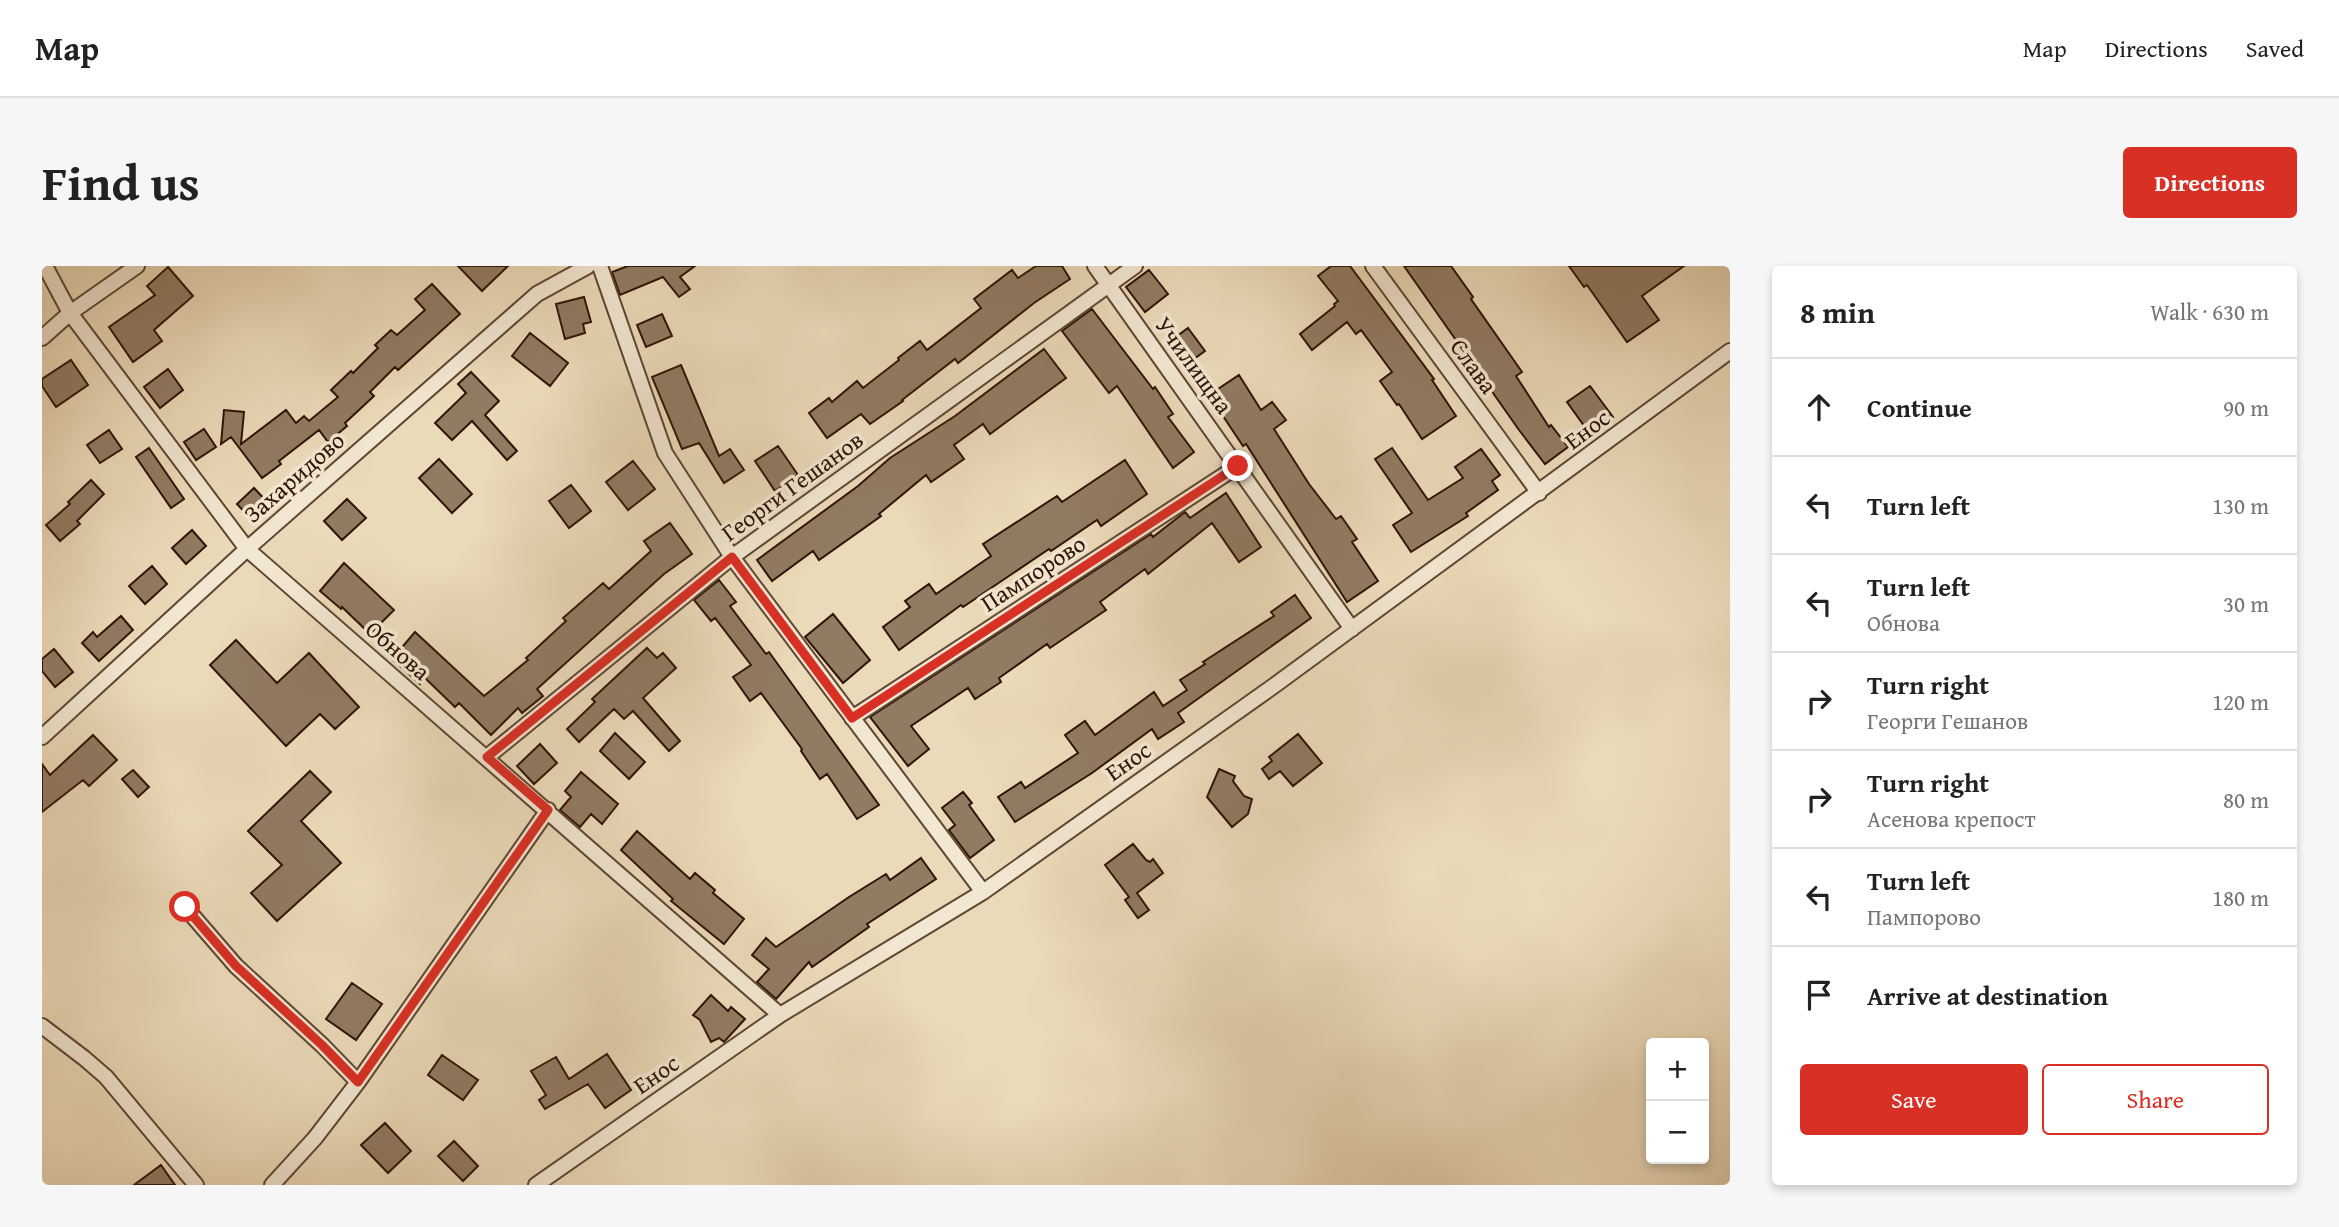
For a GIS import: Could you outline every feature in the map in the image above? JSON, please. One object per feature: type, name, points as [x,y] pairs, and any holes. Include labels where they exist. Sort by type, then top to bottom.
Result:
[{"type":"street","name":"Обнова","points":[[45,266],[70,313],[247,549],[780,1015]]},
{"type":"street","points":[[42,338],[70,313],[137,266]]},
{"type":"street","name":"Захаридово","points":[[42,737],[247,549],[537,295],[588,266]]},
{"type":"street","points":[[600,266],[666,453],[732,557],[983,892]]},
{"type":"street","name":"Училищна","points":[[1095,266],[1352,629]]},
{"type":"street","name":"Георги Гешанов","points":[[487,757],[732,557],[1135,266]]},
{"type":"street","name":"Слава","points":[[1373,266],[1539,493]]},
{"type":"street","name":"Енос","points":[[536,1185],[780,1015],[983,892],[1352,629],[1730,351]]},
{"type":"street","name":"Пампорово","points":[[852,718],[1238,466]]},
{"type":"street","points":[[272,1185],[315,1138],[358,1082],[548,810]]},
{"type":"street","points":[[185,907],[236,966],[358,1082]]},
{"type":"street","points":[[42,1026],[106,1077],[196,1185]]},
{"type":"building","points":[[458,266],[508,266],[482,291]]},
{"type":"building","points":[[628,266],[695,266],[680,277],[690,289],[679,297],[663,277],[620,295],[612,272]]},
{"type":"building","points":[[1036,266],[1062,266],[1070,279],[1034,303],[958,363],[955,359],[870,424],[861,414],[827,438],[809,413],[829,398],[832,402],[857,381],[863,388],[920,341],[927,350],[981,308],[974,299],[1012,270],[1018,278]]},
{"type":"building","points":[[1331,266],[1350,266],[1434,379],[1432,380],[1456,416],[1422,439],[1380,381],[1392,372],[1361,330],[1356,334],[1347,322],[1312,350],[1300,334],[1338,301],[1318,276]]},
{"type":"building","points":[[1404,266],[1451,266],[1522,372],[1516,376],[1549,427],[1551,425],[1568,447],[1545,464]]},
{"type":"building","points":[[1569,266],[1684,266],[1642,296],[1659,320],[1627,342],[1587,285],[1584,287]]},
{"type":"building","points":[[168,267],[193,296],[154,330],[162,341],[133,362],[109,327],[155,295],[147,286]]},
{"type":"building","points":[[1149,270],[1168,294],[1145,312],[1126,287]]},
{"type":"building","points":[[432,284],[460,314],[398,370],[395,367],[370,392],[374,396],[345,423],[347,426],[328,442],[319,430],[262,478],[231,437],[221,444],[224,410],[244,412],[241,444],[286,410],[296,423],[304,416],[309,421],[338,397],[331,390],[378,348],[375,345],[391,330],[397,335],[425,310],[415,299]]},
{"type":"building","points":[[584,297],[591,322],[583,324],[585,333],[565,339],[556,304]]},
{"type":"building","points":[[1092,309],[1153,389],[1155,387],[1173,414],[1168,417],[1194,452],[1173,468],[1117,386],[1109,393],[1062,331]]},
{"type":"building","points":[[662,314],[672,336],[646,347],[637,325]]},
{"type":"building","points":[[1188,328],[1205,351],[1184,366],[1168,343]]},
{"type":"building","points":[[530,333],[568,363],[550,386],[512,356]]},
{"type":"building","points":[[1044,349],[1066,378],[990,434],[983,424],[954,445],[964,459],[931,482],[926,475],[879,514],[881,516],[819,560],[813,551],[772,581],[757,560],[858,486],[890,458],[955,416]]},
{"type":"building","points":[[71,360],[88,385],[56,407],[42,386],[42,379]]},
{"type":"building","points":[[681,365],[719,456],[730,449],[744,470],[724,483],[699,443],[682,449],[652,377]]},
{"type":"building","points":[[168,369],[183,390],[160,408],[144,387]]},
{"type":"building","points":[[471,372],[499,401],[485,415],[517,451],[507,460],[472,421],[452,440],[435,423],[466,393],[458,384]]},
{"type":"building","points":[[1239,375],[1261,410],[1272,402],[1286,420],[1274,429],[1309,484],[1336,519],[1341,516],[1357,539],[1352,542],[1378,581],[1347,602],[1246,444],[1243,446],[1209,395]]},
{"type":"building","points":[[1590,386],[1613,417],[1590,434],[1567,402]]},
{"type":"building","points":[[204,429],[216,447],[196,460],[184,442]]},
{"type":"building","points":[[109,430],[122,449],[100,463],[87,445]]},
{"type":"building","points":[[778,446],[798,475],[775,491],[755,461]]},
{"type":"building","points":[[149,448],[184,499],[171,508],[136,457]]},
{"type":"building","points":[[1392,448],[1428,500],[1463,478],[1455,467],[1481,449],[1500,475],[1492,481],[1498,490],[1466,513],[1468,516],[1411,552],[1393,525],[1412,513],[1375,459]]},
{"type":"building","points":[[439,459],[472,494],[452,513],[419,478]]},
{"type":"building","points":[[1125,460],[1147,494],[1101,526],[1097,520],[1051,551],[1049,549],[963,607],[961,605],[899,650],[883,627],[910,607],[905,601],[929,584],[936,594],[991,556],[983,544],[1057,496],[1062,502]]},
{"type":"building","points":[[633,461],[655,489],[628,510],[606,482]]},
{"type":"building","points":[[91,480],[104,494],[77,521],[80,524],[60,541],[46,525],[70,504],[68,502]]},
{"type":"building","points":[[571,485],[591,511],[569,528],[549,501]]},
{"type":"building","points":[[254,488],[270,505],[252,520],[237,504]]},
{"type":"building","points":[[1226,493],[1261,547],[1239,562],[1212,523],[1148,574],[1145,569],[1100,602],[1106,610],[1050,648],[1047,644],[999,678],[1001,682],[975,699],[968,688],[911,726],[929,749],[908,766],[870,717],[1151,534],[1153,537],[1185,512],[1190,518]]},
{"type":"building","points":[[347,499],[366,518],[342,540],[324,521]]},
{"type":"building","points":[[670,523],[692,554],[664,574],[537,689],[543,696],[522,713],[518,708],[491,735],[459,703],[455,707],[425,678],[420,684],[392,659],[415,632],[484,696],[528,660],[526,658],[566,621],[563,618],[603,583],[609,589],[651,551],[644,541]]},
{"type":"building","points":[[192,530],[206,546],[186,564],[172,548]]},
{"type":"building","points":[[344,563],[394,610],[370,634],[342,607],[341,609],[320,591]]},
{"type":"building","points":[[152,566],[167,584],[145,604],[129,586]]},
{"type":"building","points":[[719,580],[736,602],[730,606],[766,654],[769,652],[879,805],[857,819],[827,774],[820,779],[802,749],[761,693],[750,701],[733,677],[751,665],[715,618],[711,621],[694,600]]},
{"type":"building","points":[[1295,595],[1311,618],[1178,713],[1184,722],[1158,739],[1152,729],[1092,773],[1015,822],[998,797],[1021,782],[1025,788],[1078,753],[1065,735],[1085,721],[1095,735],[1154,692],[1163,706],[1187,690],[1180,680],[1274,616],[1271,612]]},
{"type":"building","points":[[833,614],[870,660],[843,683],[805,637]]},
{"type":"building","points":[[121,616],[133,630],[99,661],[82,643],[93,632],[97,637]]},
{"type":"building","points":[[236,640],[277,683],[309,653],[359,707],[335,729],[320,714],[286,746],[210,665]]},
{"type":"building","points":[[647,648],[657,658],[663,653],[676,668],[643,698],[680,741],[669,751],[633,711],[624,719],[614,709],[579,742],[567,729],[595,702],[592,699]]},
{"type":"building","points":[[54,649],[73,672],[55,687],[42,671],[42,659]]},
{"type":"building","points":[[615,733],[645,762],[629,779],[600,751]]},
{"type":"building","points":[[1298,734],[1322,763],[1293,786],[1280,771],[1269,779],[1262,769],[1272,761],[1269,757]]},
{"type":"building","points":[[93,735],[117,760],[89,786],[83,780],[42,812],[42,764],[50,775]]},
{"type":"building","points":[[540,744],[557,763],[534,784],[517,766]]},
{"type":"building","points":[[1219,769],[1235,776],[1233,781],[1244,796],[1252,799],[1248,814],[1232,827],[1207,797]]},
{"type":"building","points":[[133,770],[149,787],[138,797],[122,779]]},
{"type":"building","points":[[310,771],[331,792],[301,821],[341,863],[277,921],[251,893],[282,865],[248,831]]},
{"type":"building","points":[[581,772],[618,804],[602,824],[591,814],[580,827],[560,810],[571,797],[565,791]]},
{"type":"building","points":[[963,792],[994,840],[970,858],[949,830],[955,825],[942,808]]},
{"type":"building","points":[[637,831],[690,879],[695,873],[715,890],[713,893],[744,919],[724,944],[671,901],[673,899],[621,850]]},
{"type":"building","points":[[1133,844],[1146,860],[1150,862],[1153,859],[1163,873],[1137,893],[1149,910],[1138,918],[1125,900],[1129,897],[1105,865]]},
{"type":"building","points":[[921,858],[936,879],[867,924],[869,927],[812,967],[809,962],[776,999],[757,982],[769,969],[752,955],[766,938],[776,947],[886,874],[890,880]]},
{"type":"building","points":[[352,983],[382,1004],[356,1040],[326,1019]]},
{"type":"building","points":[[711,995],[728,1011],[731,1007],[745,1019],[724,1042],[719,1038],[711,1042],[700,1020],[693,1015]]},
{"type":"building","points":[[607,1054],[631,1090],[605,1108],[588,1084],[545,1109],[539,1100],[546,1095],[531,1071],[556,1057],[569,1079]]},
{"type":"building","points":[[442,1055],[478,1080],[463,1100],[428,1075]]},
{"type":"building","points":[[385,1123],[411,1151],[388,1173],[361,1145]]},
{"type":"building","points":[[454,1141],[478,1166],[463,1181],[438,1156]]},
{"type":"building","points":[[161,1165],[175,1185],[134,1185]]},
{"type":"route","points":[[185,907],[236,966],[358,1082],[548,810],[487,757],[732,557],[852,718],[1238,466]]}]
